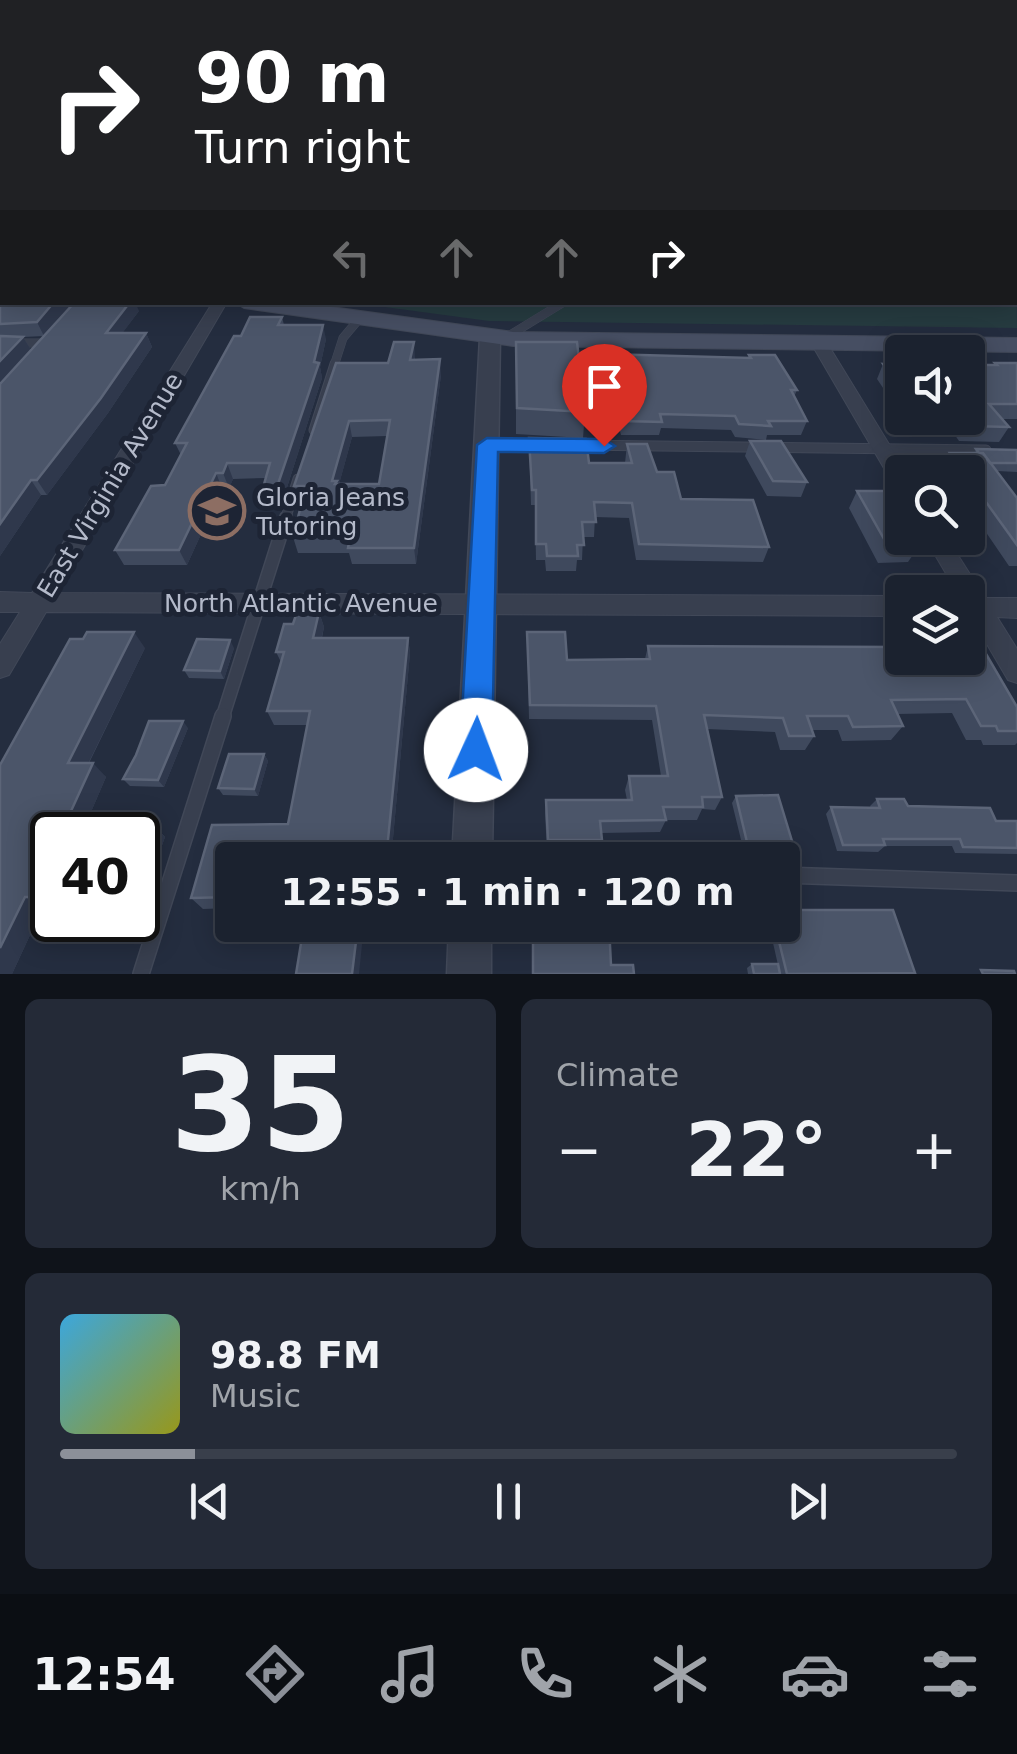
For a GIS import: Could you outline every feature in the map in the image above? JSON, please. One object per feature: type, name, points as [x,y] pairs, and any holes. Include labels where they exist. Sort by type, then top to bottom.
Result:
[{"type":"main road","points":[[264,305],[497,338],[1017,344]]},
{"type":"street","name":"East Virginia Avenue","points":[[0,668],[218,305]]},
{"type":"street","points":[[473,842],[487,445],[497,338]]},
{"type":"street","points":[[819,343],[886,455]]},
{"type":"street","name":"North Atlantic Avenue","points":[[0,602],[885,606]]},
{"type":"street","points":[[985,607],[1017,608]]},
{"type":"street","points":[[985,626],[1017,672]]},
{"type":"street","points":[[469,974],[470,942]]},
{"type":"lane","points":[[497,338],[558,305]]},
{"type":"lane","points":[[310,440],[343,338],[360,319]]},
{"type":"lane","points":[[35,357],[60,329]]},
{"type":"lane","points":[[0,343],[48,343]]},
{"type":"lane","points":[[487,445],[545,445]]},
{"type":"lane","points":[[564,446],[998,450]]},
{"type":"lane","points":[[141,974],[305,458]]},
{"type":"lane","points":[[800,876],[1017,883]]},
{"type":"green space","points":[[370,305],[1017,305],[1017,328],[489,321]]},
{"type":"building","points":[[0,305],[51,305],[37,322],[0,324]]},
{"type":"building","points":[[72,305],[128,305],[106,333],[146,333],[101,398],[37,480],[31,480],[0,524],[0,384]]},
{"type":"building","points":[[250,317],[282,317],[278,325],[323,325],[314,362],[319,363],[277,487],[263,488],[270,463],[227,463],[223,473],[216,473],[179,550],[115,550],[151,486],[165,485],[187,443],[175,443],[234,336],[241,336]]},
{"type":"building","points":[[0,336],[23,337],[0,361]]},
{"type":"building","points":[[394,342],[414,342],[410,360],[440,359],[414,548],[348,548],[350,537],[293,537],[306,486],[294,486],[336,363],[388,363]],"holes":[[[390,420],[379,484],[332,481],[349,421]]]},
{"type":"building","points":[[516,342],[577,342],[585,412],[517,408]]},
{"type":"building","points":[[604,354],[751,358],[749,355],[775,355],[797,390],[791,390],[807,421],[768,421],[771,426],[739,424],[735,416],[660,414],[662,422],[623,421]]},
{"type":"building","points":[[1017,363],[1017,404],[989,404],[1009,427],[985,426],[985,365]]},
{"type":"building","points":[[529,438],[586,439],[589,463],[632,463],[627,444],[647,444],[657,472],[674,472],[681,499],[753,500],[769,547],[639,544],[632,503],[594,502],[596,522],[582,522],[584,545],[577,545],[578,556],[547,556],[546,544],[536,544],[536,490],[532,490]]},
{"type":"building","points":[[750,441],[781,441],[807,482],[773,481]]},
{"type":"building","points":[[976,449],[1017,450],[1017,463],[990,463]]},
{"type":"building","points":[[950,453],[985,455],[951,455]]},
{"type":"building","points":[[985,456],[1017,498],[1017,545],[985,501]]},
{"type":"building","points":[[857,491],[885,491],[885,541]]},
{"type":"building","points":[[297,612],[319,612],[313,638],[408,638],[388,842],[215,842],[215,897],[191,898],[212,825],[288,824],[310,711],[267,711],[284,652],[276,652],[284,624],[293,624]]},
{"type":"building","points":[[87,632],[134,632],[68,763],[93,763],[71,812],[30,812],[30,895],[25,897],[0,948],[0,765],[70,639],[83,639]]},
{"type":"building","points":[[527,632],[565,632],[567,660],[650,659],[648,646],[885,647],[885,675],[985,675],[985,652],[1017,707],[1017,731],[981,726],[966,699],[891,700],[903,726],[853,727],[848,716],[807,716],[814,736],[789,736],[783,718],[704,715],[722,797],[702,797],[703,807],[663,807],[666,820],[600,821],[602,840],[548,840],[546,800],[632,800],[629,776],[668,776],[656,706],[530,705]]},
{"type":"building","points":[[197,639],[230,640],[220,671],[184,670]]},
{"type":"building","points":[[149,721],[183,721],[158,780],[123,779],[136,755]]},
{"type":"building","points":[[229,754],[264,754],[254,789],[218,788]]},
{"type":"building","points":[[778,795],[792,841],[747,842],[736,796]]},
{"type":"building","points":[[877,799],[904,799],[908,806],[990,808],[996,821],[1017,821],[1017,848],[963,847],[960,839],[883,839],[885,845],[843,845],[831,807],[880,808]]},
{"type":"building","points":[[800,910],[893,910],[915,973],[787,974],[779,942],[800,942]]},
{"type":"building","points":[[301,942],[356,942],[352,974],[296,974]]},
{"type":"building","points":[[533,942],[610,942],[611,965],[633,965],[634,974],[533,974]]},
{"type":"building","points":[[752,964],[778,964],[780,974],[754,974]]},
{"type":"building","points":[[981,970],[1014,971],[1015,974],[983,974]]},
{"type":"place","name":"Gloria Jeans Tutoring","points":[[217,511]]},
{"type":"route","points":[[476,750],[487,445],[604,446]]}]
